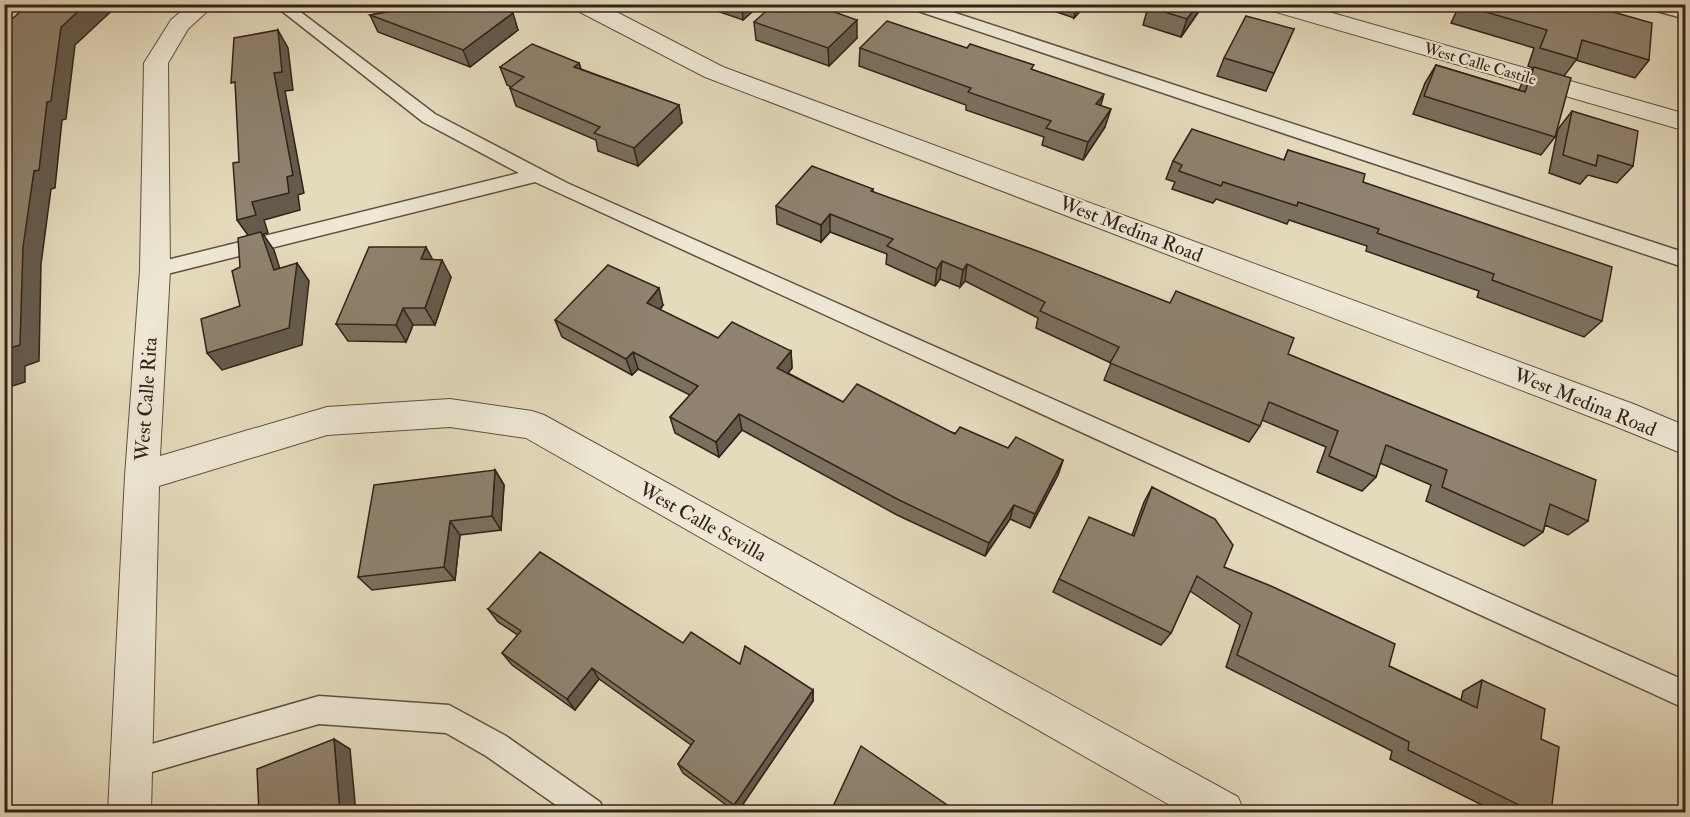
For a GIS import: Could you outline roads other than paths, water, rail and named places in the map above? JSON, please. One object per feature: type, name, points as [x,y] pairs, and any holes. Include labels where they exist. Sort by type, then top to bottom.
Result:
[{"type":"street","name":"West Calle Rita","points":[[129,813],[142,476],[155,270],[156,63],[179,25],[204,4]]},
{"type":"street","name":"West Medina Road","points":[[582,4],[616,24],[714,72],[1613,411],[1686,441]]},
{"type":"street","name":"West Calle Castile","points":[[1274,4],[1686,123]]},
{"type":"street","name":"West Calle Sevilla","points":[[142,476],[327,421],[450,413],[532,425],[1223,813]]},
{"type":"lane","points":[[280,4],[429,118],[536,175],[1686,695]]},
{"type":"lane","points":[[911,4],[1686,261]]},
{"type":"lane","points":[[1647,4],[1686,14]]},
{"type":"lane","points":[[155,270],[536,175]]},
{"type":"lane","points":[[131,764],[319,710],[449,719],[496,746],[590,813]]}]
